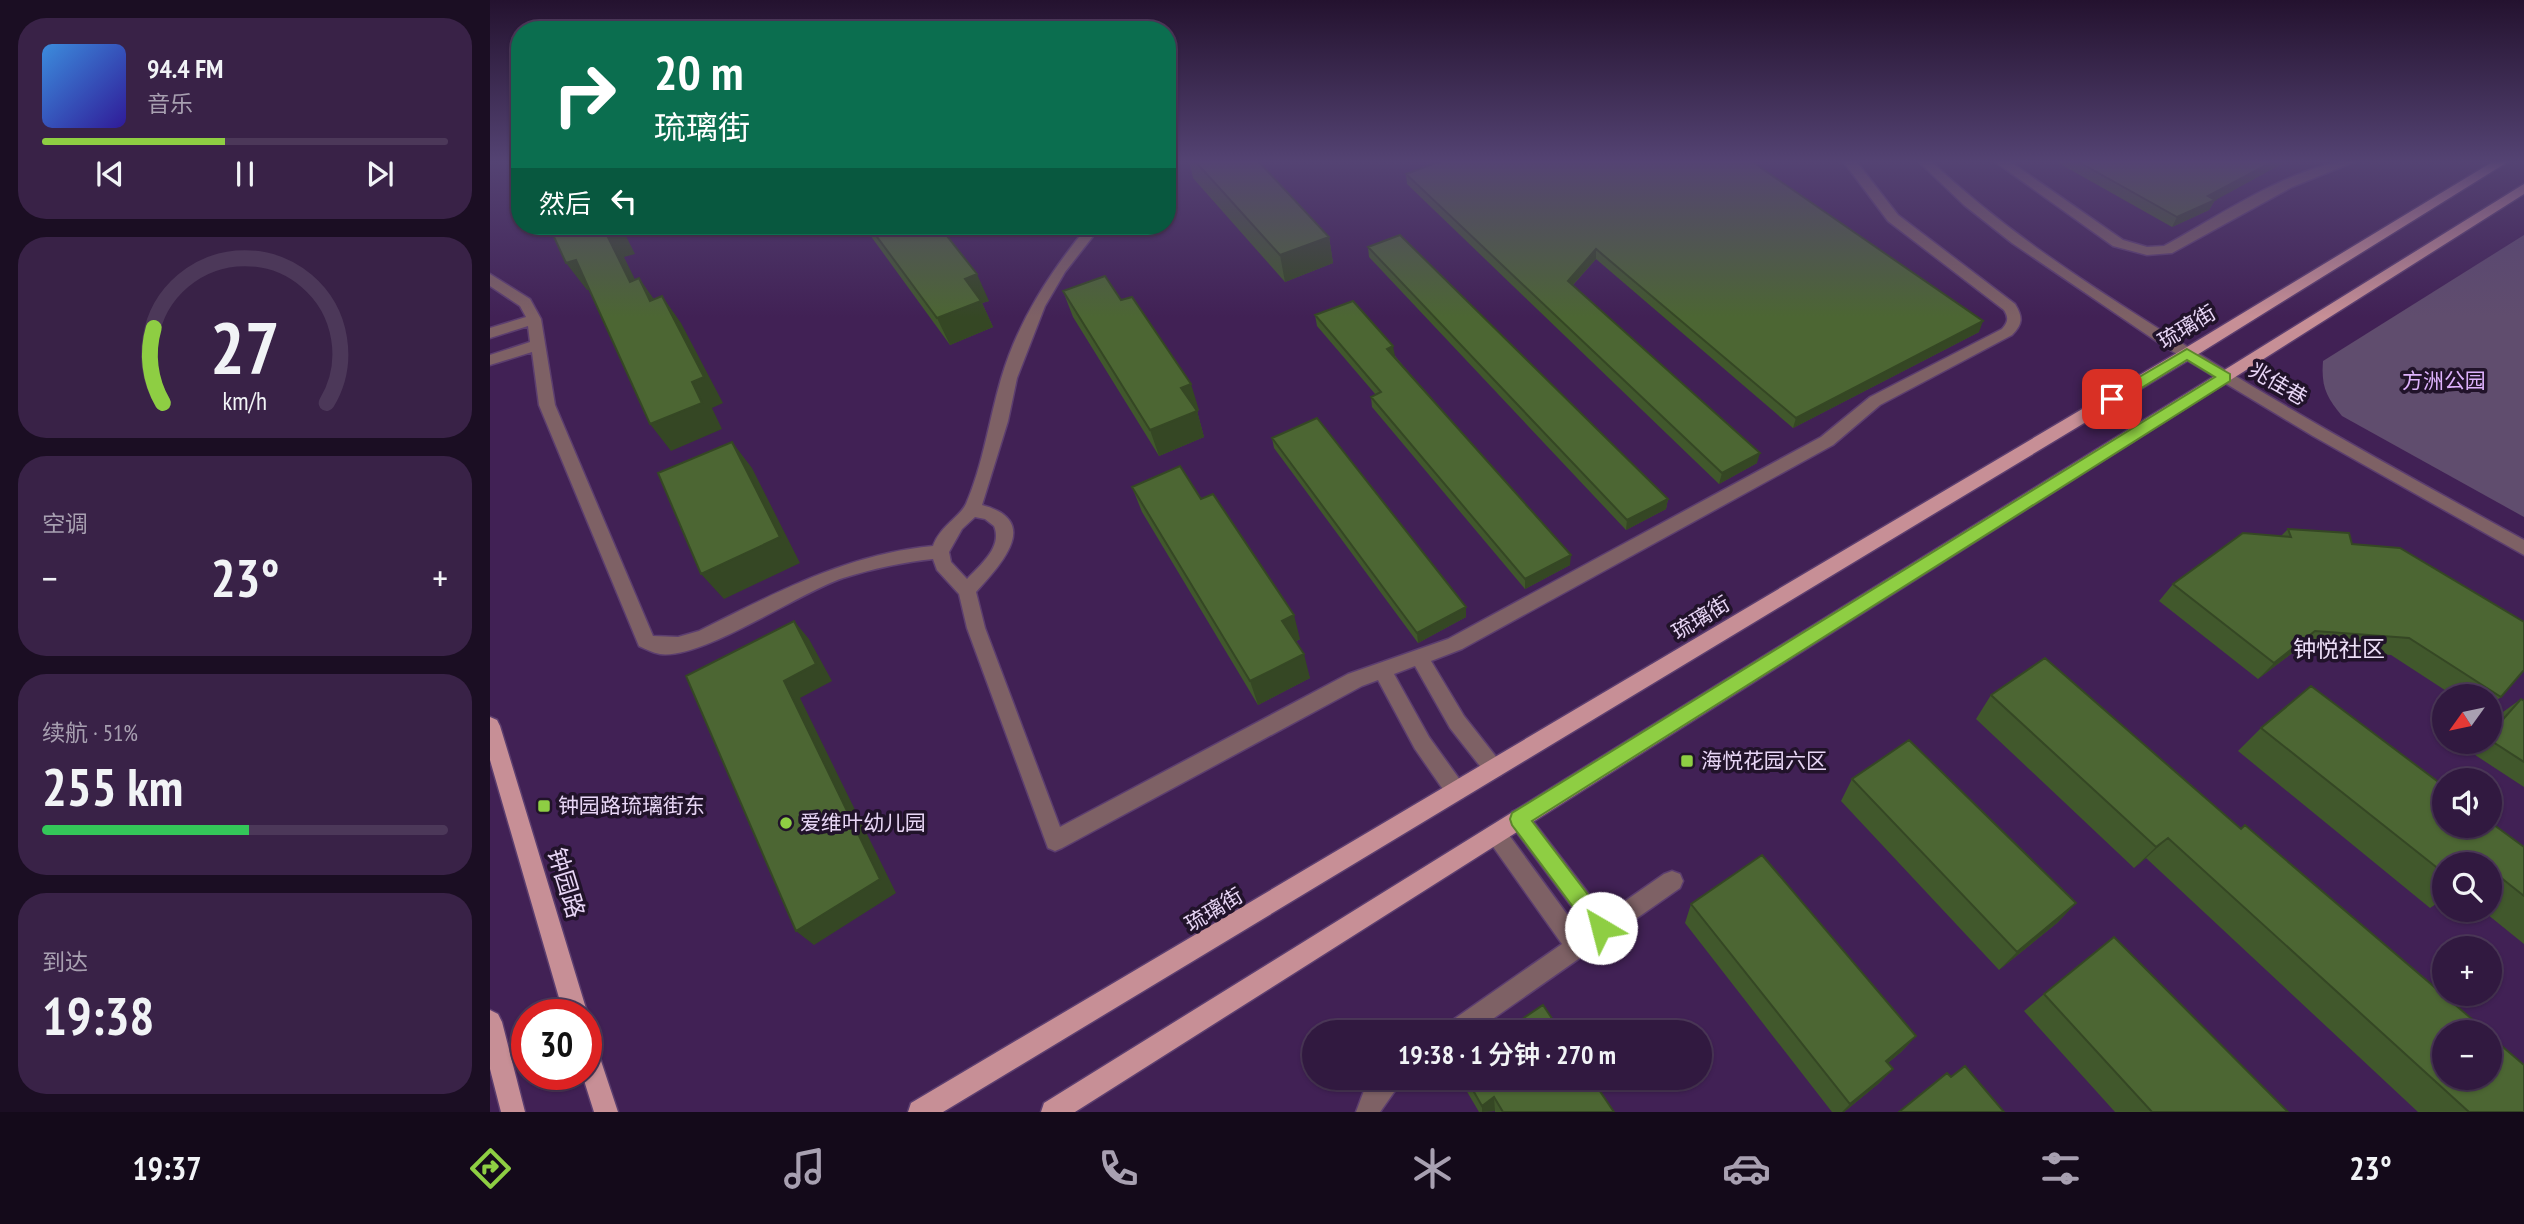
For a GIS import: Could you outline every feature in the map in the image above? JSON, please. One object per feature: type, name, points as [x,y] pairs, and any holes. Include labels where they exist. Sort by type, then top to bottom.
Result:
[{"type":"main road","name":"琉璃街","points":[[920,1112],[2418,213]]},
{"type":"main road","points":[[1053,1112],[2485,213]]},
{"type":"main road","name":"钟园路","points":[[490,726],[571,999]]},
{"type":"main road","points":[[490,1021],[513,1112]]},
{"type":"main road","points":[[599,1090],[606,1112]]},
{"type":"street","points":[[1088,235],[1059,270],[1038,306],[1009,378],[1000,421],[972,510],[956,524],[943,542],[940,552],[943,565],[967,591],[976,628],[1055,841],[1355,680],[1455,644],[1815,448],[1875,401],[2007,332],[2014,325],[2015,316],[2010,307],[1889,213]]},
{"type":"street","name":"兆佳巷","points":[[1985,213],[2072,279],[2187,354],[2524,548]]},
{"type":"street","points":[[2075,213],[2112,239],[2132,248],[2158,252],[2232,213]]},
{"type":"street","points":[[490,278],[528,306],[534,319],[541,384],[547,405],[646,641],[660,646],[691,641],[840,572],[909,555],[940,552]]},
{"type":"street","points":[[490,333],[534,319]]},
{"type":"street","points":[[490,360],[537,345]]},
{"type":"street","points":[[967,591],[1005,543],[1006,533],[995,516],[985,511],[972,510]]},
{"type":"street","points":[[1419,657],[1457,722],[1493,769]]},
{"type":"street","points":[[1382,670],[1422,743],[1456,791]]},
{"type":"street","points":[[1519,819],[1601,928]]},
{"type":"street","points":[[1496,834],[1578,947]]},
{"type":"street","points":[[1472,1020],[1672,881]]},
{"type":"street","points":[[1368,1112],[1374,1097],[1381,1090]]},
{"type":"green space","name":"方洲公园","points":[[2524,235],[2524,517],[2342,416],[2326,391],[2323,361]]},
{"type":"building","points":[[1242,213],[1306,213],[1329,237],[1280,255]]},
{"type":"building","points":[[1447,213],[1826,213],[1983,321],[1796,418],[1596,249],[1568,281],[1760,453],[1722,473]]},
{"type":"building","points":[[2170,213],[2186,213],[2177,217]]},
{"type":"building","points":[[553,235],[607,235],[630,282],[639,278],[650,301],[662,296],[704,377],[692,382],[702,403],[650,424],[576,260],[566,263]]},
{"type":"building","points":[[876,235],[946,235],[977,274],[965,279],[981,301],[937,318]]},
{"type":"building","points":[[1400,235],[1668,499],[1627,520],[1368,247]]},
{"type":"building","points":[[1105,276],[1121,300],[1132,297],[1191,384],[1181,388],[1197,411],[1150,430],[1063,291]]},
{"type":"building","points":[[1353,301],[1393,346],[1387,349],[1571,555],[1525,579],[1371,397],[1381,392],[1315,315]]},
{"type":"building","points":[[1317,418],[1466,607],[1417,633],[1272,438]]},
{"type":"building","points":[[732,442],[780,537],[701,574],[658,473]]},
{"type":"building","points":[[1180,466],[1201,499],[1213,494],[1294,615],[1282,621],[1304,654],[1250,681],[1132,487]]},
{"type":"building","points":[[2288,529],[2349,533],[2352,544],[2400,548],[2524,622],[2524,670],[2502,696],[2502,684],[2481,684],[2409,638],[2315,631],[2274,663],[2173,584],[2243,533],[2291,537]]},
{"type":"building","points":[[794,621],[816,664],[784,681],[880,879],[796,931],[686,676]]},
{"type":"building","points":[[2045,658],[2241,829],[2245,825],[2432,985],[2432,1006],[2457,1006],[2473,1020],[2432,1020],[2432,1078],[2168,838],[2156,847],[1991,695]]},
{"type":"building","points":[[2311,686],[2432,777],[2432,838],[2502,838],[2502,831],[2524,847],[2524,896],[2502,879],[2502,852],[2432,852],[2432,864],[2261,728]]},
{"type":"building","points":[[2521,699],[2524,701],[2524,762],[2502,748],[2502,720]]},
{"type":"building","points":[[1909,740],[2076,903],[2017,952],[1852,779]]},
{"type":"building","points":[[1762,855],[1916,1036],[1886,1061],[1893,1069],[1850,1104],[1691,904]]},
{"type":"building","points":[[2114,937],[2288,1112],[2152,1112],[2044,994]]},
{"type":"building","points":[[1543,1005],[1553,1020],[1521,1020]]},
{"type":"building","points":[[2502,1046],[2524,1065],[2524,1112],[2469,1112],[2445,1090],[2502,1090]]},
{"type":"building","points":[[1965,1066],[2004,1112],[1899,1112],[1947,1073],[1951,1077]]},
{"type":"building","points":[[1473,1090],[1599,1090],[1614,1112],[1503,1112],[1494,1097],[1482,1106]]},
{"type":"place","name":"海悦花园六区","points":[[1687,761]]},
{"type":"place","name":"钟园路琉璃街东","points":[[544,806]]},
{"type":"place","name":"爱维叶幼儿园","points":[[786,823]]},
{"type":"district","name":"钟悦社区","points":[[2339,649]]},
{"type":"route","points":[[1601,928],[1519,819],[2225,377],[2187,354],[2112,399]]}]
